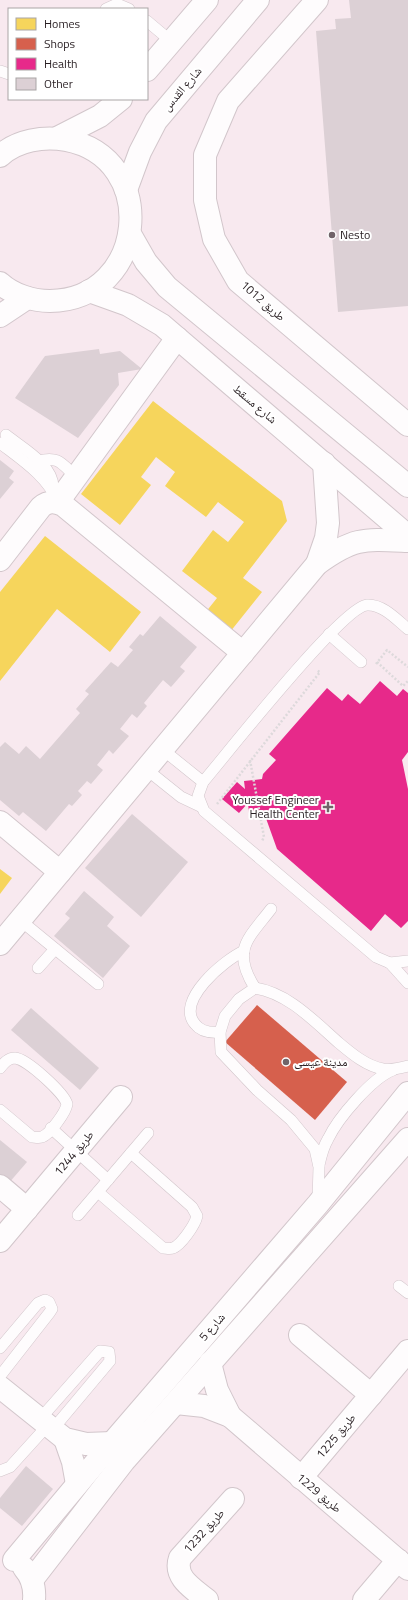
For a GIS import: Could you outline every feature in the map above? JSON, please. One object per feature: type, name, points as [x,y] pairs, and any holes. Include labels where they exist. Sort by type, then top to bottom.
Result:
[{"type":"street","points":[[148,69],[207,0]]},
{"type":"street","name":"شارع القدس","points":[[126,190],[140,152],[156,121],[258,0]]},
{"type":"street","name":"طريق 1012","points":[[317,0],[228,101],[205,155],[205,200],[214,239],[238,281],[408,425]]},
{"type":"street","points":[[57,138],[100,116],[120,100]]},
{"type":"street","points":[[0,142],[22,143],[39,139],[57,138],[75,142],[91,149],[106,160],[118,174],[126,190],[131,219],[130,234],[125,251],[116,267],[104,281],[89,291],[74,298],[59,301],[27,298],[0,284]]},
{"type":"street","points":[[0,156],[22,143]]},
{"type":"street","points":[[130,234],[146,262],[167,287],[408,486]]},
{"type":"street","name":"شارع مسقط","points":[[89,291],[128,305],[162,325],[408,536]]},
{"type":"street","points":[[0,316],[27,298]]},
{"type":"street","points":[[0,560],[41,507],[55,497],[76,477],[177,338]]},
{"type":"street","points":[[317,564],[326,538],[328,523],[324,463]]},
{"type":"street","points":[[55,497],[243,653]]},
{"type":"street","points":[[0,944],[317,564],[337,549],[361,540],[408,541]]},
{"type":"street","points":[[0,822],[60,872]]},
{"type":"street","name":"شارع 5","points":[[7,1558],[77,1484],[318,1204],[408,1092]]},
{"type":"street","name":"طريق 1244","points":[[0,1241],[121,1097]]},
{"type":"street","name":"شارع 5","points":[[33,1590],[124,1461],[408,1139]]},
{"type":"street","points":[[0,1186],[27,1209]]},
{"type":"street","points":[[300,1335],[371,1394]]},
{"type":"street","name":"طريق 1225","points":[[301,1478],[408,1351]]},
{"type":"street","name":"طريق 1229","points":[[210,1363],[217,1390],[230,1416]]},
{"type":"street","points":[[0,1387],[51,1428],[86,1444],[112,1443]]},
{"type":"street","name":"طريق 1229","points":[[176,1403],[204,1406],[230,1416],[403,1564]]},
{"type":"street","points":[[51,1428],[73,1462],[77,1484]]},
{"type":"street","name":"طريق 1232","points":[[207,1600],[183,1579],[178,1569],[178,1564],[180,1558],[232,1499]]},
{"type":"street","points":[[7,1558],[25,1568],[33,1590]]},
{"type":"street","points":[[364,1600],[403,1564]]},
{"type":"lane","points":[[108,8],[116,4],[126,8]]},
{"type":"lane","points":[[148,22],[172,42]]},
{"type":"lane","points":[[3,439],[38,461],[52,478],[55,497]]},
{"type":"lane","points":[[3,439],[44,480],[55,497]]},
{"type":"lane","points":[[38,461],[51,458],[58,460],[76,477]]},
{"type":"lane","points":[[200,806],[199,791],[203,782],[305,661],[343,620],[363,606],[368,605],[382,609],[408,629]]},
{"type":"lane","points":[[329,634],[361,662]]},
{"type":"lane","points":[[162,749],[203,782]]},
{"type":"lane","points":[[146,769],[181,797],[200,806],[208,815],[376,957],[390,962],[408,961]]},
{"type":"lane","points":[[255,988],[246,970],[244,951],[245,942],[271,909]]},
{"type":"lane","points":[[20,920],[98,984]]},
{"type":"lane","points":[[38,968],[55,949]]},
{"type":"lane","points":[[220,1032],[204,1032],[198,1028],[190,1014],[189,1006],[192,999],[220,966],[234,955],[244,951]]},
{"type":"lane","points":[[390,962],[408,983]]},
{"type":"lane","points":[[319,1167],[314,1149],[291,1120],[257,1090],[221,1052],[220,1032],[225,1016],[239,999],[255,988],[269,990],[291,1002],[352,1054],[373,1066],[384,1069],[405,1067]]},
{"type":"lane","points":[[0,1068],[6,1061],[11,1059],[22,1060],[62,1094],[65,1098],[66,1109],[51,1128],[41,1137],[32,1136],[0,1110]]},
{"type":"lane","points":[[318,1204],[319,1167],[329,1137],[368,1087],[385,1073],[405,1067]]},
{"type":"lane","points":[[51,1128],[108,1180]]},
{"type":"lane","points":[[78,1215],[148,1133]]},
{"type":"lane","points":[[98,1192],[163,1248],[173,1248],[177,1246],[193,1227],[196,1216],[192,1206],[131,1153]]},
{"type":"lane","points":[[0,1348],[38,1303],[45,1300],[49,1302],[52,1309],[0,1376]]},
{"type":"lane","points":[[0,1471],[10,1467],[51,1428],[110,1361],[109,1352],[100,1351],[51,1428]]},
{"type":"path","points":[[361,662],[371,670],[387,650],[408,667]]},
{"type":"path","points":[[208,815],[320,672],[305,661]]},
{"type":"path","points":[[377,662],[403,686],[408,681]]},
{"type":"path","points":[[250,760],[264,837],[254,854]]},
{"type":"building: Homes","points":[[153,401],[282,501],[287,521],[243,578],[262,592],[230,632],[205,613],[217,598],[182,571],[213,530],[228,542],[244,522],[218,502],[206,517],[165,486],[175,472],[156,457],[141,477],[151,485],[120,525],[81,494]]},
{"type":"building: Homes","points":[[45,536],[141,612],[110,652],[57,609],[0,681],[0,592]]},
{"type":"building: Homes","points":[[0,869],[12,878],[0,894]]},
{"type":"building: Shops","name":"مدينة عيسى","points":[[257,1005],[347,1082],[315,1120],[225,1042]]},
{"type":"building: Health","name":"Youssef Engineer Health Center","points":[[380,681],[397,696],[403,689],[408,693],[408,752],[402,760],[408,789],[408,921],[401,928],[385,914],[371,931],[277,849],[263,810],[249,813],[248,803],[239,813],[222,799],[237,782],[245,789],[244,781],[262,779],[263,774],[276,760],[269,754],[327,688],[342,701],[348,694],[360,704]]},
{"type":"building: Other","points":[[349,0],[408,0],[408,306],[338,312],[316,31],[336,29],[335,19],[351,18]]},
{"type":"building: Other","points":[[99,349],[100,354],[120,351],[142,369],[118,373],[119,385],[78,438],[15,398],[45,356]]},
{"type":"building: Other","points":[[0,460],[14,471],[9,478],[14,482],[0,499]]},
{"type":"building: Other","points":[[160,616],[197,647],[180,667],[185,671],[171,687],[163,680],[144,703],[147,706],[137,718],[132,714],[120,729],[129,736],[113,754],[109,750],[97,765],[103,770],[91,784],[87,781],[78,791],[82,795],[72,806],[69,804],[46,831],[23,812],[19,816],[0,800],[0,747],[5,742],[19,754],[26,746],[40,759],[80,713],[76,709],[89,694],[85,691],[111,662],[118,667],[133,650],[129,647],[140,634],[143,636]]},
{"type":"building: Other","points":[[132,814],[188,862],[141,917],[85,868]]},
{"type":"building: Other","points":[[84,891],[114,917],[107,926],[130,946],[103,978],[54,936],[70,918],[65,914]]},
{"type":"building: Other","points":[[31,1008],[99,1068],[80,1090],[11,1030]]},
{"type":"building: Other","points":[[0,1140],[27,1162],[8,1184],[0,1177]]},
{"type":"building: Other","points":[[26,1466],[53,1489],[22,1526],[0,1508],[0,1498]]},
{"type":"place","name":"Nesto","points":[[332,235]]},
{"type":"place","name":"Youssef Engineer Health Center","points":[[328,807]]},
{"type":"place","name":"مدينة عيسى","points":[[286,1062]]}]
